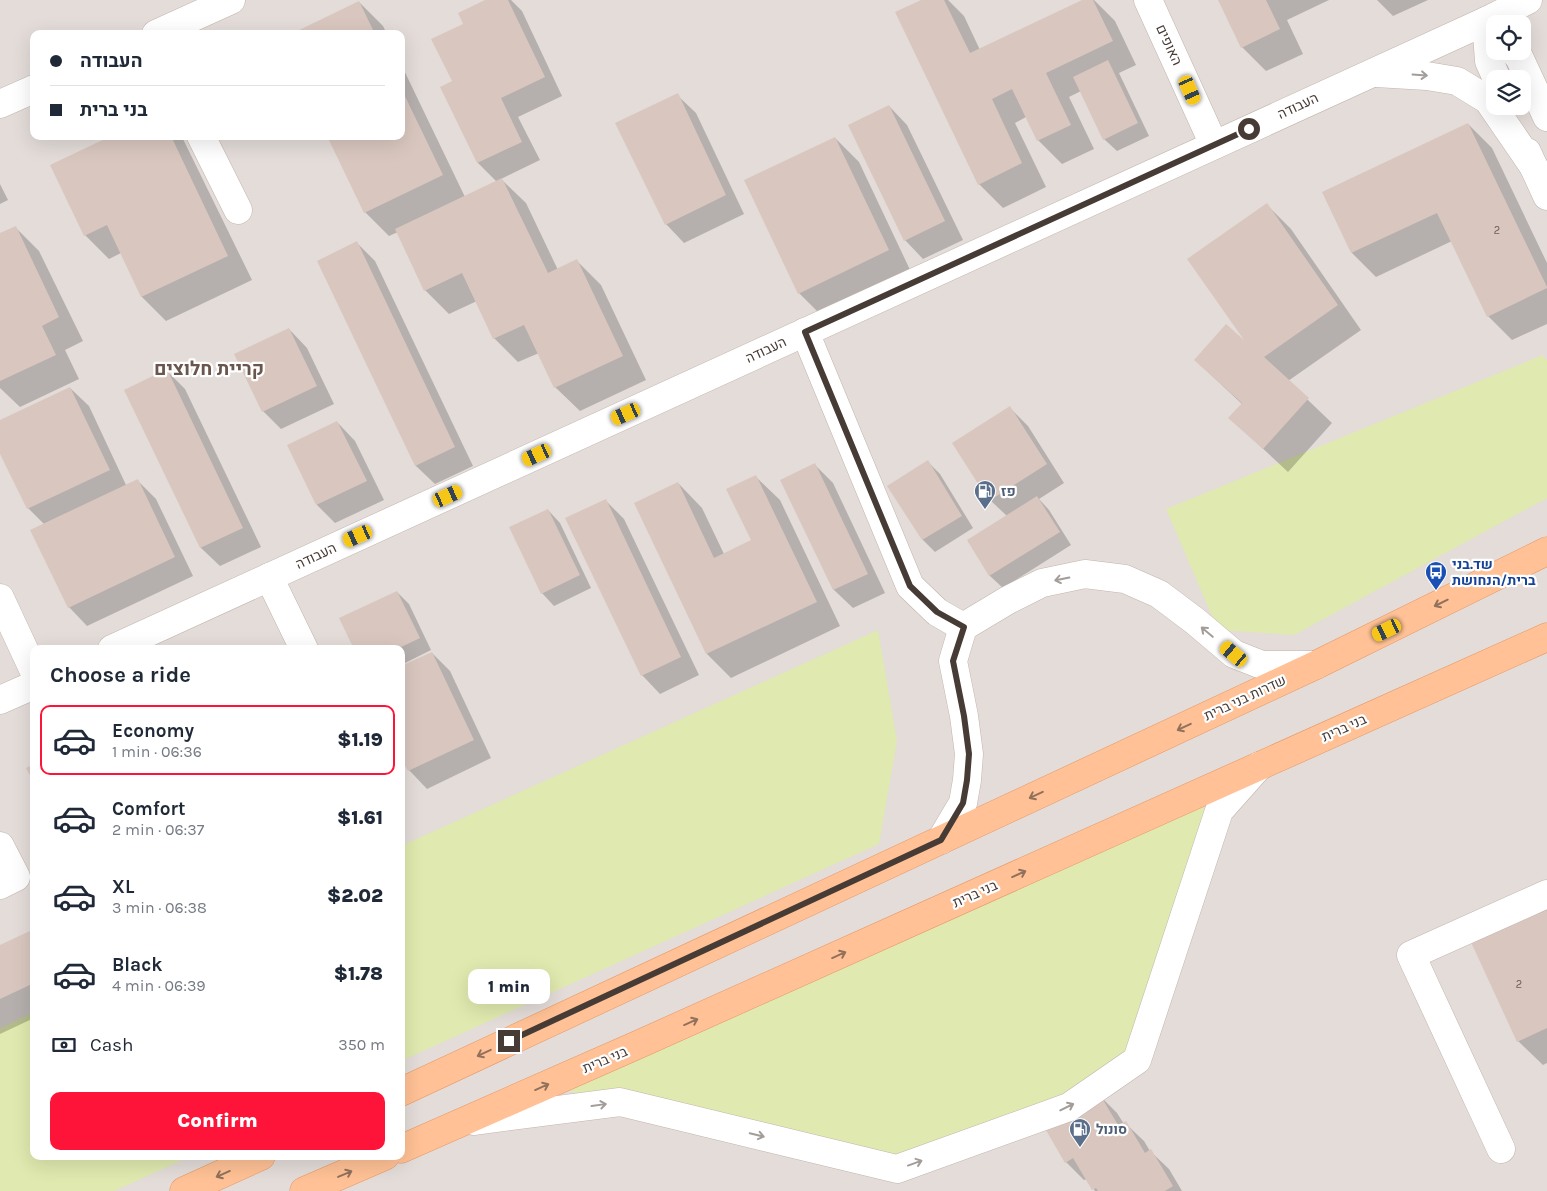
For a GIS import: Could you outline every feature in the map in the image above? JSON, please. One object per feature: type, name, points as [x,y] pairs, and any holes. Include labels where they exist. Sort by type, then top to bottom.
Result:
[{"type":"main road","name":"שדרות בני ברית","points":[[941,840],[1316,665],[1546,550]]},
{"type":"main road","name":"בני ברית","points":[[405,1147],[1547,637]]},
{"type":"main road","points":[[405,1090],[941,840]]},
{"type":"main road","points":[[184,1191],[252,1160]]},
{"type":"main road","points":[[304,1191],[376,1160]]},
{"type":"street","points":[[165,30],[231,0]]},
{"type":"street","name":"האופים","points":[[1148,0],[1214,145]]},
{"type":"street","name":"העבודה","points":[[1506,15],[1528,0]]},
{"type":"street","name":"העבודה","points":[[121,645],[1372,73],[1486,28]]},
{"type":"street","points":[[1520,60],[1547,117]]},
{"type":"street","points":[[1372,73],[1427,76],[1457,80],[1488,100],[1534,167]]},
{"type":"street","points":[[0,104],[30,91]]},
{"type":"street","points":[[1512,115],[1547,196]]},
{"type":"street","points":[[202,140],[238,210]]},
{"type":"street","points":[[805,332],[910,586],[937,612],[964,627]]},
{"type":"street","points":[[941,840],[963,803],[967,780],[969,754],[964,716],[953,661],[964,627],[1008,600],[1042,583],[1085,574],[1125,579],[1159,594],[1234,654],[1262,665],[1316,665]]},
{"type":"street","points":[[269,577],[302,645]]},
{"type":"street","points":[[0,598],[30,662]]},
{"type":"street","points":[[0,700],[30,687]]},
{"type":"street","points":[[464,1122],[620,1102],[897,1169],[1069,1108],[1137,1060],[1219,811],[1259,766]]},
{"type":"street","points":[[0,846],[16,877],[0,885]]},
{"type":"street","points":[[1501,1149],[1411,954],[1547,894]]},
{"type":"shaded area","points":[[0,0],[1547,0],[1547,1191],[0,1191]]},
{"type":"green space","points":[[1543,355],[1547,361],[1547,498],[1294,635],[1218,630],[1166,509]]},
{"type":"green space","points":[[878,630],[897,741],[879,844],[405,1059],[405,844]]},
{"type":"green space","points":[[1180,802],[1219,811],[1137,1060],[1069,1107],[897,1169],[620,1102],[545,1086]]},
{"type":"green space","points":[[30,1014],[30,1160],[182,1160],[114,1191],[0,1191],[0,1028]]},
{"type":"building","points":[[485,0],[508,0],[545,77],[501,98],[522,142],[477,163],[440,87],[452,81],[431,39],[463,24],[458,13]]},
{"type":"building","points":[[921,0],[944,0],[970,53],[1082,0],[1093,0],[1113,41],[1046,73],[1071,125],[1037,141],[1012,89],[992,99],[1022,163],[978,185],[895,12]]},
{"type":"building","points":[[1218,0],[1266,0],[1280,29],[1241,48]]},
{"type":"building","points":[[359,1],[373,30],[299,30]]},
{"type":"building","points":[[1108,60],[1138,123],[1103,140],[1073,77]]},
{"type":"building","points":[[678,93],[726,195],[665,225],[615,123]]},
{"type":"building","points":[[405,96],[443,175],[364,213],[329,140],[405,140]]},
{"type":"building","points":[[889,105],[945,221],[904,241],[848,125]]},
{"type":"building","points":[[1468,123],[1547,287],[1487,317],[1437,213],[1351,253],[1322,192]]},
{"type":"building","points":[[835,137],[889,250],[798,294],[744,180]]},
{"type":"building","points":[[103,140],[173,140],[228,256],[141,297],[107,225],[84,236],[50,165]]},
{"type":"building","points":[[502,178],[548,273],[577,259],[623,356],[554,388],[524,325],[493,339],[462,273],[424,291],[395,229]]},
{"type":"building","points":[[1267,203],[1338,305],[1264,357],[1309,398],[1263,449],[1228,418],[1242,403],[1194,360],[1226,324],[1244,340],[1187,259]]},
{"type":"building","points":[[16,226],[59,317],[42,326],[56,355],[0,381],[0,233]]},
{"type":"building","points":[[357,241],[455,447],[415,466],[317,261]]},
{"type":"building","points":[[289,328],[317,386],[262,412],[234,354]]},
{"type":"building","points":[[167,369],[243,528],[200,548],[124,390]]},
{"type":"building","points":[[70,387],[110,470],[27,509],[0,454],[0,420]]},
{"type":"building","points":[[1010,406],[1047,464],[989,501],[952,443]]},
{"type":"building","points":[[337,421],[367,481],[316,505],[287,445]]},
{"type":"building","points":[[928,460],[962,516],[922,540],[887,486]]},
{"type":"building","points":[[815,463],[868,574],[833,590],[780,480]]},
{"type":"building","points":[[756,475],[817,602],[706,654],[634,503],[678,482],[714,558],[751,540],[726,489]]},
{"type":"building","points":[[138,479],[175,557],[68,608],[30,530]]},
{"type":"building","points":[[1037,496],[1060,532],[989,576],[967,540]]},
{"type":"building","points":[[606,499],[681,657],[641,676],[565,518]]},
{"type":"building","points":[[548,509],[580,575],[541,594],[509,527]]},
{"type":"building","points":[[397,591],[420,638],[405,645],[352,645],[339,618]]},
{"type":"building","points":[[432,652],[474,740],[408,771],[405,765],[405,664]]},
{"type":"building","points":[[30,766],[30,776],[26,768]]},
{"type":"building","points":[[1547,905],[1547,1028],[1517,1042],[1470,940]]},
{"type":"building","points":[[30,931],[30,985],[0,999],[0,945]]},
{"type":"building","points":[[1099,1093],[1118,1125],[1126,1121],[1145,1153],[1151,1149],[1173,1186],[1165,1191],[1098,1191],[1096,1188],[1092,1190],[1073,1158],[1065,1163],[1043,1125]]},
{"type":"place","name":"פז","points":[[985,510]]},
{"type":"place","name":"שד.בני ברית/הנחושת","points":[[1436,591]]},
{"type":"place","name":"סונול","points":[[1080,1148]]},
{"type":"district","name":"קריית חלוצים","points":[[209,369]]},
{"type":"route","points":[[509,1041],[941,840],[963,803],[969,754],[964,716],[953,661],[964,627],[937,612],[910,586],[805,332],[1249,129]]}]
